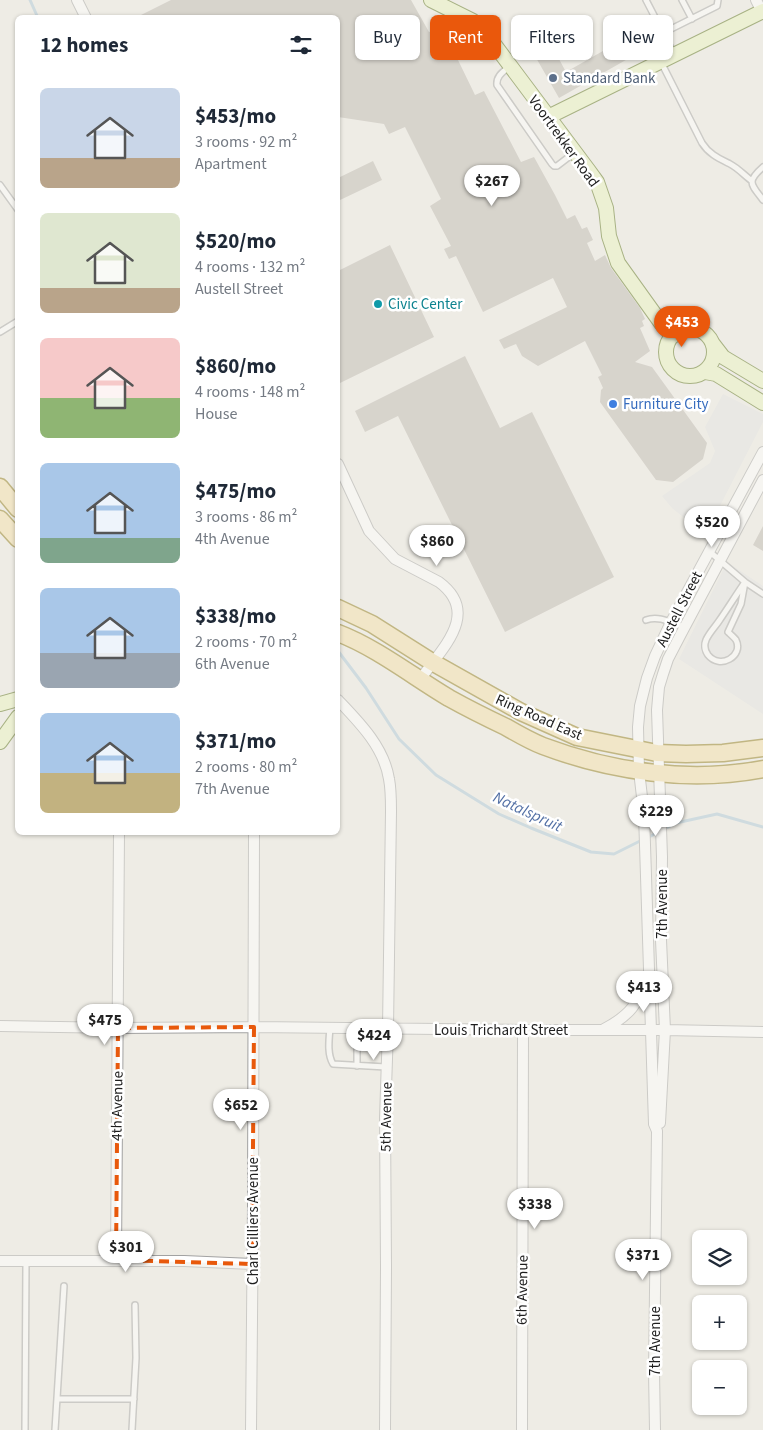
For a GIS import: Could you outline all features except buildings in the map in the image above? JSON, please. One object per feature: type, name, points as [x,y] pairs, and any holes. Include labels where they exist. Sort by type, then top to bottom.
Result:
[{"type":"main road","points":[[0,488],[15,505]]},
{"type":"main road","points":[[0,519],[15,536]]},
{"type":"main road","name":"Ring Road East","points":[[340,609],[372,624],[432,662],[521,712],[577,737],[657,753],[723,753],[763,748]]},
{"type":"main road","name":"Ring Road East","points":[[340,634],[373,650],[449,698],[541,745],[578,758],[658,774],[718,775],[763,769]]},
{"type":"street","points":[[77,0],[84,15]]},
{"type":"street","name":"Voortrekker Road","points":[[431,0],[473,21],[482,28],[597,182],[606,208],[613,253],[640,295],[673,336]]},
{"type":"street","points":[[548,118],[761,9]]},
{"type":"street","points":[[713,344],[712,364],[705,372],[695,376],[685,376],[676,372],[669,364],[666,355],[668,345],[673,336],[681,330],[690,328],[700,330],[708,336],[723,356],[763,380]]},
{"type":"street","points":[[705,372],[716,374],[763,403]]},
{"type":"street","name":"Austell Street","points":[[644,814],[637,750],[642,694],[655,656],[671,622],[763,452]]},
{"type":"street","points":[[340,468],[369,531],[375,539],[395,559],[445,587],[454,599],[458,609],[458,620],[454,632],[420,680]]},
{"type":"street","name":"7th Avenue","points":[[655,1430],[657,1131],[660,1124],[665,1030],[661,940],[662,857],[656,710],[659,687],[668,659],[763,480]]},
{"type":"street","points":[[0,704],[15,700]]},
{"type":"street","name":"5th Avenue","points":[[340,702],[380,751],[389,779],[391,811],[385,1118],[385,1430]]},
{"type":"street","points":[[0,742],[15,721]]},
{"type":"street","name":"7th Avenue","points":[[644,814],[644,861],[654,1124],[657,1131]]},
{"type":"street","name":"4th Avenue","points":[[116,1260],[119,835]]},
{"type":"street","name":"Charl Cilliers Avenue","points":[[251,1430],[254,835]]},
{"type":"street","points":[[601,1030],[621,1020],[635,1005],[648,967]]},
{"type":"street","name":"Louis Trichardt Street","points":[[0,1026],[763,1032]]},
{"type":"street","name":"6th Avenue","points":[[522,1430],[523,1030]]},
{"type":"street","points":[[0,1261],[116,1260],[252,1264]]},
{"type":"lane","points":[[646,0],[654,15]]},
{"type":"lane","points":[[682,0],[692,19]]},
{"type":"lane","points":[[673,29],[717,6],[718,0]]},
{"type":"lane","points":[[660,61],[707,151],[731,164],[752,181]]},
{"type":"lane","points":[[510,67],[498,77],[496,80],[497,85],[552,164],[557,166],[575,153]]},
{"type":"lane","points":[[763,166],[753,175],[752,181],[753,187],[763,200]]},
{"type":"lane","points":[[0,185],[15,206]]},
{"type":"lane","points":[[0,332],[15,323]]},
{"type":"lane","points":[[710,552],[745,582],[763,594]]},
{"type":"lane","points":[[745,582],[741,604],[728,632],[736,640],[736,652],[725,662],[713,660],[707,653],[706,641],[745,582]]},
{"type":"lane","points":[[646,620],[655,618],[684,627]]},
{"type":"lane","points":[[330,1028],[329,1053],[332,1063],[335,1065],[387,1067]]},
{"type":"lane","points":[[357,1028],[357,1066]]},
{"type":"lane","points":[[25,1430],[26,1262]]},
{"type":"lane","points":[[55,1430],[64,1286]]},
{"type":"lane","points":[[132,1430],[136,1358],[135,1305]]},
{"type":"lane","points":[[57,1399],[134,1399]]},
{"type":"highlighted area","points":[[254,1027],[252,1264],[116,1260],[118,1028]]},
{"type":"shaded area","points":[[723,394],[763,414],[763,422],[705,535],[672,508],[662,496],[710,463],[715,451],[705,427]]},
{"type":"shaded area","points":[[727,562],[763,586],[763,714],[679,659]]},
{"type":"waterway","name":"Natalspruit","points":[[30,0],[37,15]]},
{"type":"waterway","name":"Natalspruit","points":[[340,654],[366,688],[399,739],[436,775],[499,814],[591,852],[614,854],[642,840]]},
{"type":"waterway","name":"Natalspruit","points":[[647,838],[676,823],[717,814],[763,827]]},
{"type":"place","name":"Standard Bank","points":[[553,78]]},
{"type":"place","name":"Civic Center","points":[[378,304]]},
{"type":"place","name":"Furniture City","points":[[613,404]]}]
